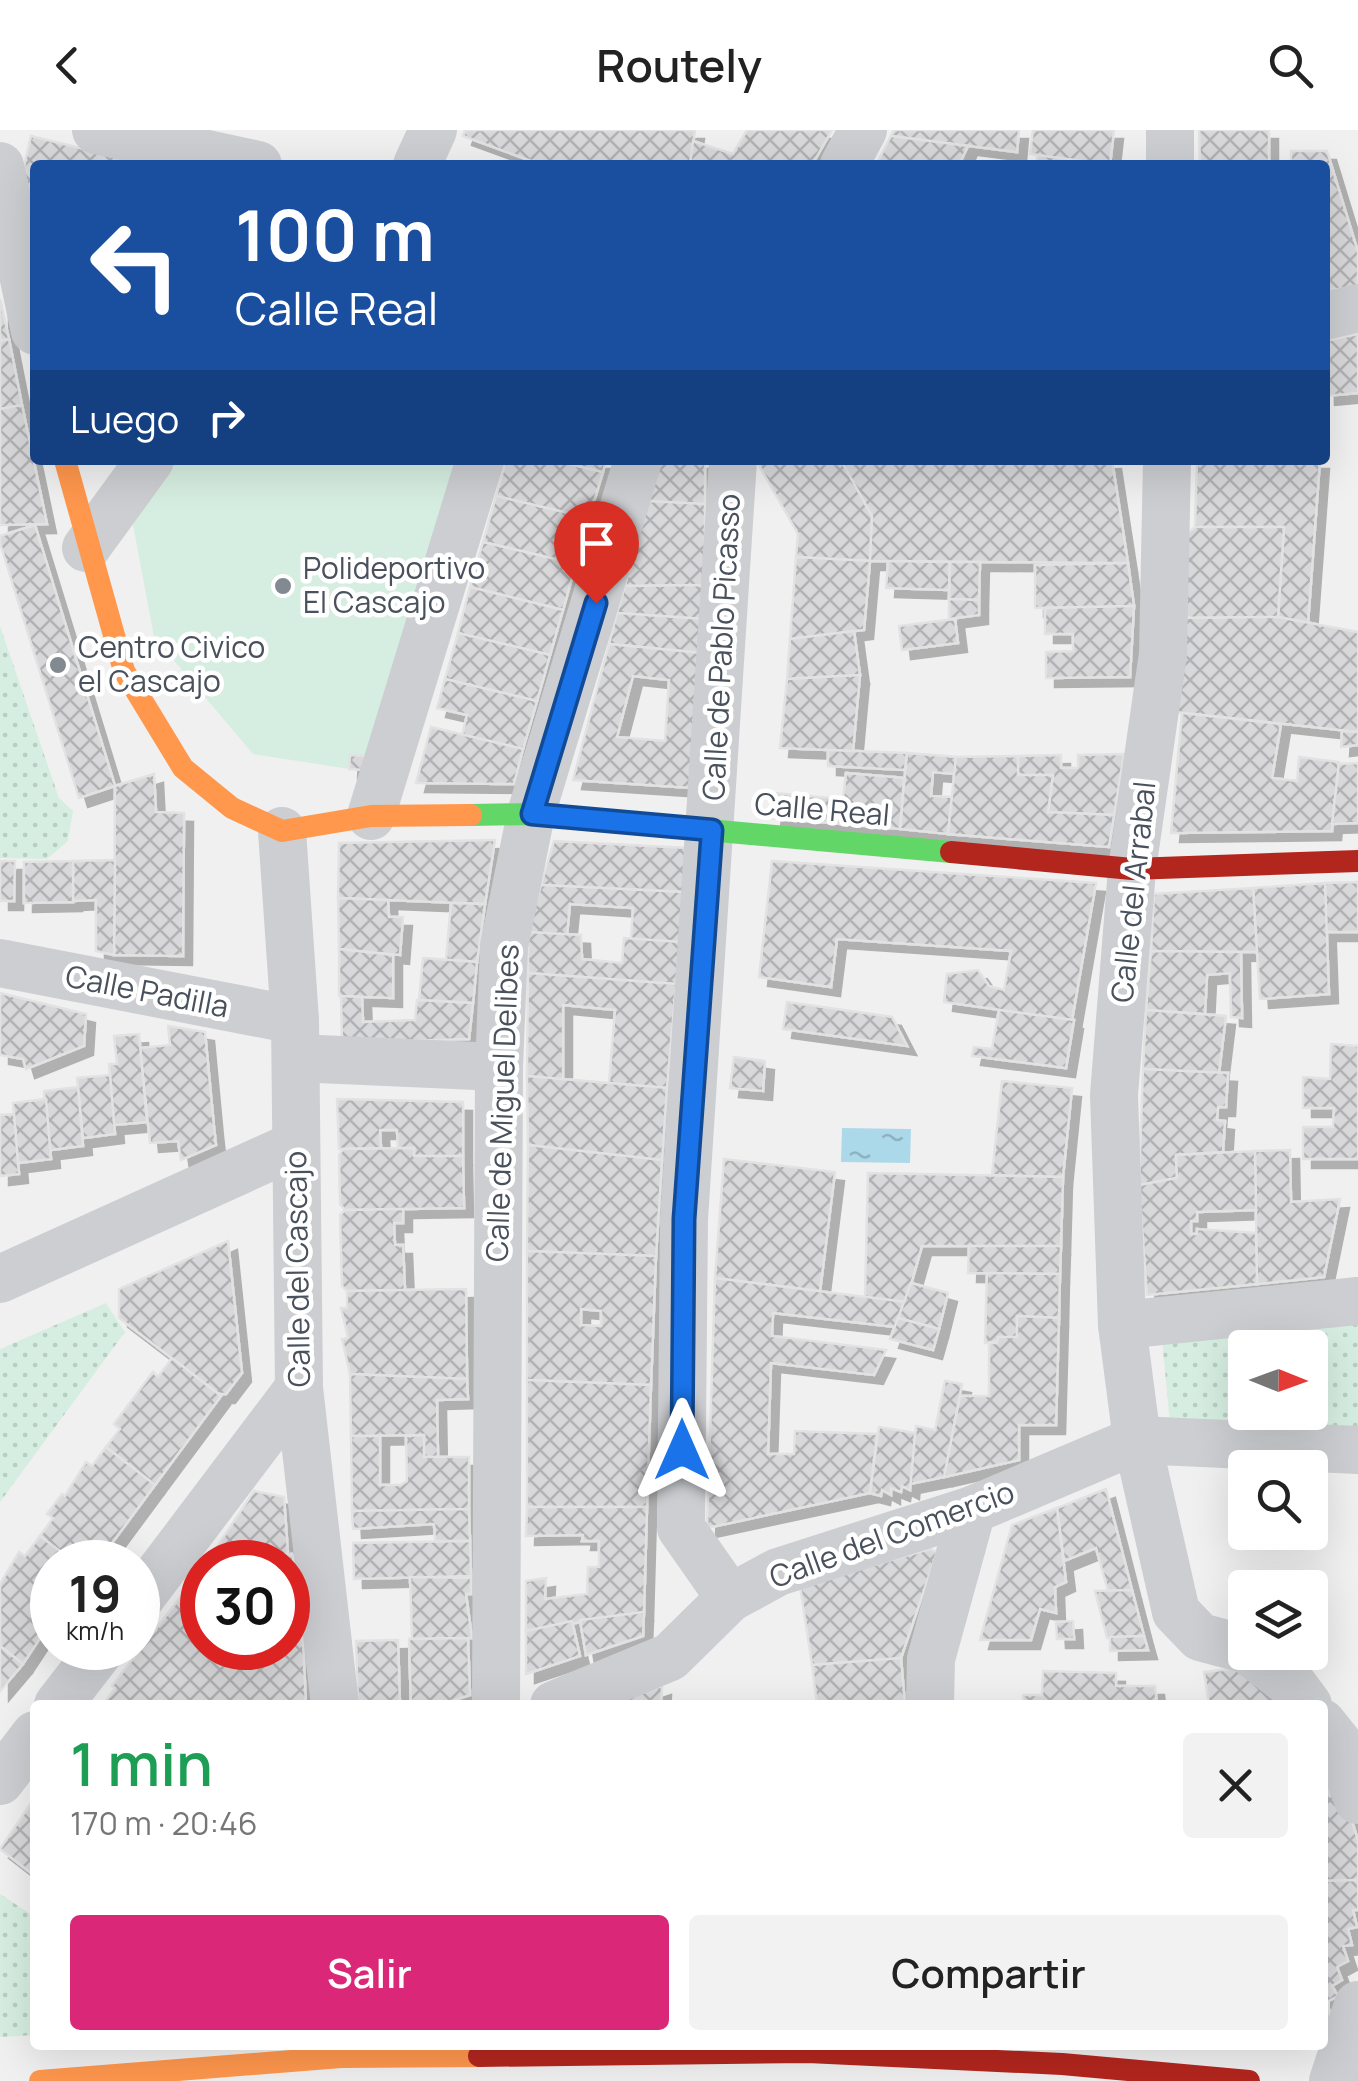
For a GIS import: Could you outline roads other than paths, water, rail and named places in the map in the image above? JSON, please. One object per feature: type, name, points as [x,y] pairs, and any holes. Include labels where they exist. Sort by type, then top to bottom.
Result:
[{"type":"street","points":[[96,130],[251,153]]},
{"type":"street","points":[[418,160],[433,130]]},
{"type":"street","points":[[847,160],[863,130]]},
{"type":"street","points":[[1170,130],[1170,160]]},
{"type":"street","points":[[0,166],[30,308]]},
{"type":"street","points":[[1330,315],[1358,308]]},
{"type":"street","points":[[66,465],[86,548],[124,671],[184,768],[242,814],[282,831]]},
{"type":"street","points":[[86,548],[146,465]]},
{"type":"street","points":[[371,816],[478,465]]},
{"type":"street","name":"Calle de Miguel Delibes","points":[[496,1700],[498,1067],[504,946],[532,814],[637,465]]},
{"type":"street","name":"Calle de Pablo Picasso","points":[[730,1598],[681,1528],[684,1219],[733,465]]},
{"type":"street","name":"Calle del Arrabal","points":[[1167,465],[1163,654],[1132,869],[1114,1095],[1122,1325],[1137,1440],[1176,1612],[1200,1637],[1228,1645]]},
{"type":"street","name":"Calle Real","points":[[282,831],[371,816],[532,814],[1132,869],[1358,862]]},
{"type":"street","name":"Calle del Cascajo","points":[[282,831],[295,1039],[299,1388],[334,1700]]},
{"type":"street","name":"Calle Padilla","points":[[0,963],[295,1039],[498,1067]]},
{"type":"street","points":[[0,1279],[296,1145]]},
{"type":"street","points":[[1122,1325],[1358,1301]]},
{"type":"street","points":[[160,1572],[299,1388]]},
{"type":"street","points":[[1137,1440],[1358,1450]]},
{"type":"street","name":"Calle del Comercio","points":[[566,1700],[670,1657],[730,1598],[778,1572],[972,1510],[1137,1440]]},
{"type":"street","points":[[930,1700],[931,1658],[972,1510]]},
{"type":"street","points":[[62,1700],[85,1670]]},
{"type":"street","points":[[1273,1670],[1294,1686],[1304,1700]]},
{"type":"street","points":[[1328,1732],[1338,1744],[1358,1800]]},
{"type":"street","points":[[0,1780],[30,1741]]},
{"type":"street","points":[[1333,2081],[1358,2005]]},
{"type":"street","points":[[40,2081],[341,2057],[496,2061],[760,2050]]},
{"type":"street","points":[[835,2050],[1249,2081]]},
{"type":"water","points":[[842,1128],[911,1129],[910,1163],[841,1162]]},
{"type":"place","name":"Polideportivo El Cascajo","points":[[283,586]]},
{"type":"place","name":"Centro Civico el Cascajo","points":[[58,665]]}]
